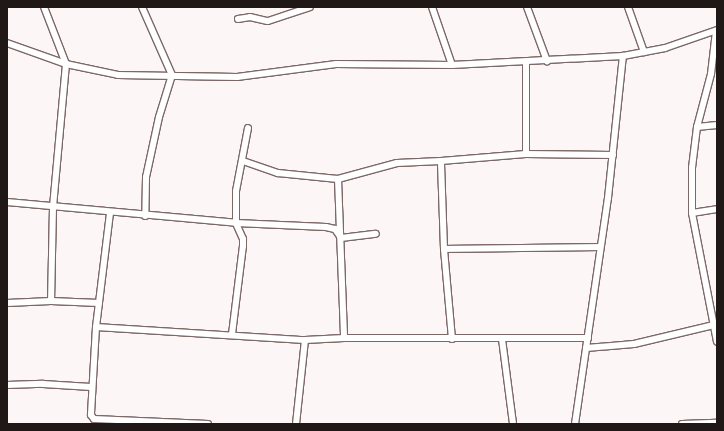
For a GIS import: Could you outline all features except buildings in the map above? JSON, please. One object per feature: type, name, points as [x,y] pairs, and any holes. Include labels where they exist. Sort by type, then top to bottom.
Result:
[{"type":"street","points":[[44,7],[66,64],[53,207],[51,301]]},
{"type":"street","points":[[142,7],[172,75],[159,117],[147,171],[145,216]]},
{"type":"street","points":[[238,19],[250,18],[268,21],[310,7]]},
{"type":"street","points":[[432,7],[452,65]]},
{"type":"street","points":[[527,7],[547,61]]},
{"type":"street","points":[[628,7],[644,52]]},
{"type":"street","points":[[7,43],[66,64],[118,75],[237,77],[336,64],[452,65],[526,63],[623,56],[665,48],[717,30],[711,74],[697,127],[692,168],[692,213],[717,342]]},
{"type":"street","points":[[575,424],[613,155],[623,56]]},
{"type":"street","points":[[526,63],[526,154]]},
{"type":"street","points":[[697,127],[717,125]]},
{"type":"street","points":[[232,334],[243,246],[243,239],[236,223],[236,191],[243,162],[248,128]]},
{"type":"street","points":[[243,162],[278,173],[338,179],[397,163],[526,154],[613,155]]},
{"type":"street","points":[[441,161],[444,249],[452,339]]},
{"type":"street","points":[[338,179],[344,338]]},
{"type":"street","points":[[7,202],[145,216],[236,223],[326,227],[334,229],[341,238]]},
{"type":"street","points":[[692,213],[717,209]]},
{"type":"street","points":[[110,213],[96,327],[91,386],[91,415],[94,419],[208,424]]},
{"type":"street","points":[[341,238],[376,234]]},
{"type":"street","points":[[444,249],[599,248]]},
{"type":"street","points":[[7,302],[51,301],[99,304]]},
{"type":"street","points":[[709,305],[717,303]]},
{"type":"street","points":[[586,348],[634,344],[714,325]]},
{"type":"street","points":[[96,327],[232,334],[306,340],[344,338],[588,338]]},
{"type":"street","points":[[502,339],[513,424]]},
{"type":"street","points":[[296,424],[306,340]]},
{"type":"street","points":[[7,385],[43,384],[91,386]]},
{"type":"street","points":[[682,424],[717,423]]}]
